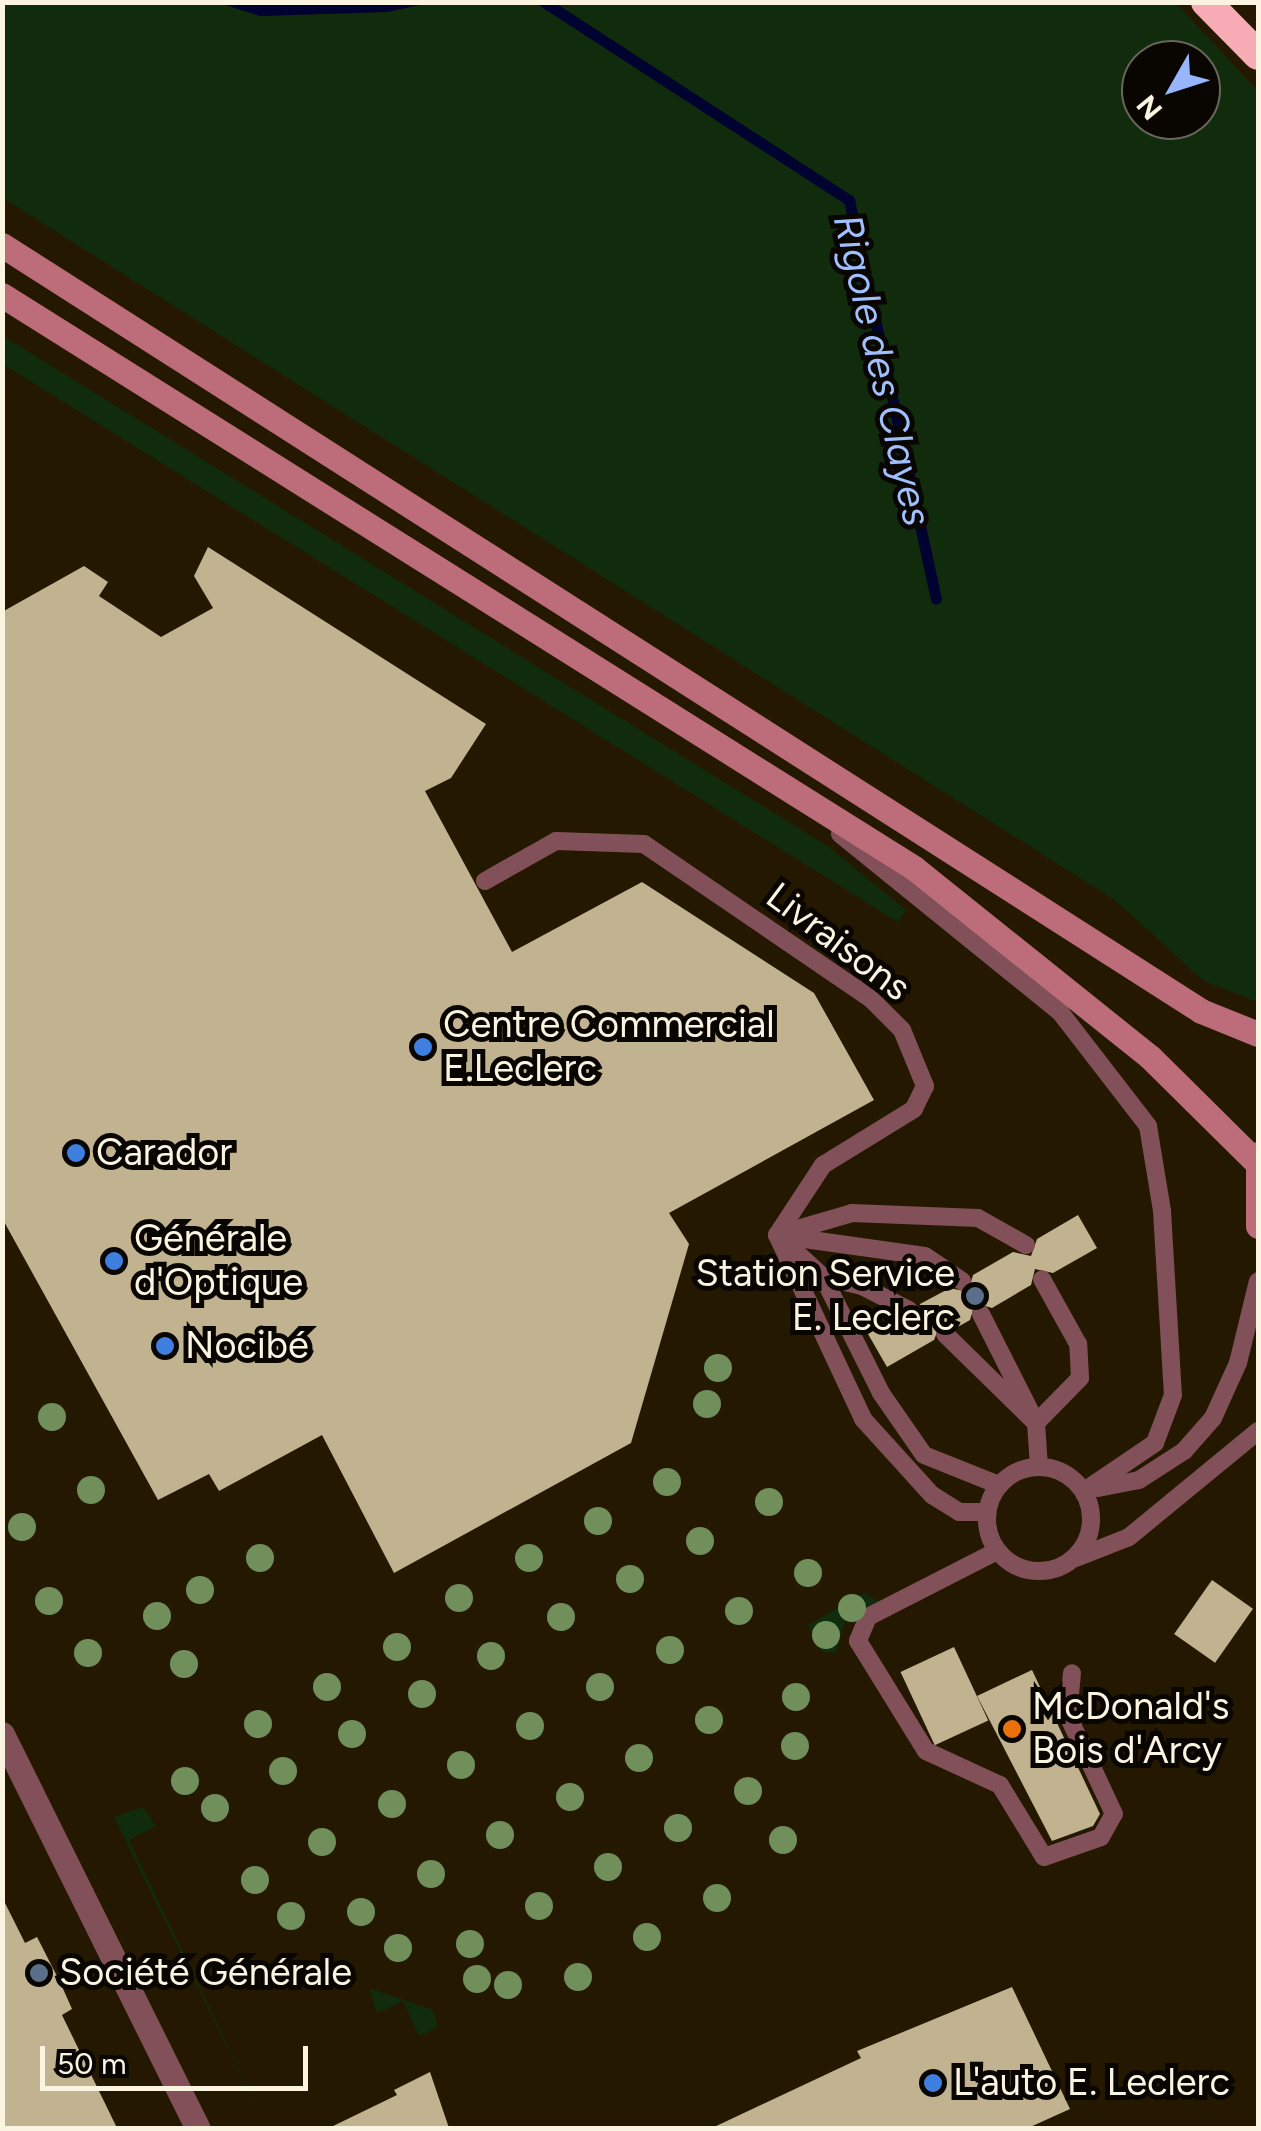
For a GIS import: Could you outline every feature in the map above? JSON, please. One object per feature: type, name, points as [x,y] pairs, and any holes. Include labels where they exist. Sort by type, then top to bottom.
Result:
[{"type":"highway","points":[[1206,2],[1258,55]]},
{"type":"main road","points":[[2,244],[1171,993],[1258,1034]]},
{"type":"main road","points":[[2,295],[542,630],[914,868],[1150,1056],[1257,1158],[1258,1226]]},
{"type":"street","points":[[2,1734],[198,2128]]},
{"type":"lane","points":[[542,630],[927,900],[1060,1012],[1148,1126],[1162,1211],[1173,1395],[1154,1443],[1084,1490]]},
{"type":"lane","name":"Livraisons","points":[[485,880],[556,841],[644,844],[871,999],[902,1030],[925,1086],[914,1109],[824,1166],[804,1184],[777,1235]]},
{"type":"lane","points":[[777,1235],[852,1213],[978,1218],[1026,1245]]},
{"type":"lane","points":[[777,1235],[823,1277],[881,1393],[924,1455],[999,1485]]},
{"type":"lane","points":[[777,1235],[925,1256],[962,1281]]},
{"type":"lane","points":[[777,1235],[863,1419],[932,1495],[959,1512],[987,1512]]},
{"type":"lane","points":[[823,1277],[862,1286],[909,1310]]},
{"type":"lane","points":[[1036,1424],[1080,1378],[1078,1344],[1042,1279]]},
{"type":"lane","points":[[1039,1466],[1084,1490],[1139,1480],[1184,1451],[1213,1418],[1238,1364],[1258,1281]]},
{"type":"lane","points":[[981,1314],[1036,1424],[1039,1466]]},
{"type":"lane","points":[[945,1334],[1036,1424]]},
{"type":"lane","points":[[1039,1466],[999,1485],[987,1512],[997,1551],[1033,1572],[1129,1537],[1258,1431]]},
{"type":"lane","points":[[1076,1558],[1092,1526],[1084,1490]]},
{"type":"lane","points":[[997,1551],[868,1617],[858,1641],[926,1750],[1000,1785],[1044,1857],[1100,1837],[1114,1814],[1068,1716],[1072,1673]]},
{"type":"green space","points":[[219,2],[260,16],[387,12],[429,2],[1176,3],[1210,40],[1121,40],[1121,140],[1221,140],[1221,51],[1258,91],[1258,1002],[1204,981],[1115,900],[3,198],[2,3]]},
{"type":"green space","points":[[3,336],[829,847],[906,910],[898,922],[3,364]]},
{"type":"green space","points":[[864,1593],[879,1601],[845,1621],[836,1653],[822,1652],[808,1625]]},
{"type":"green space","points":[[143,1807],[156,1826],[129,1840],[267,2128],[114,1817]]},
{"type":"green space","points":[[369,1988],[433,2010],[438,2027],[419,2036],[403,2001],[377,2013]]},
{"type":"water","points":[[219,3],[429,3],[387,12],[260,16]]},
{"type":"building","name":"Centre Commercial E.Leclerc","points":[[208,547],[486,724],[451,778],[425,791],[512,952],[642,882],[814,993],[874,1100],[669,1213],[689,1244],[631,1443],[394,1573],[322,1435],[219,1491],[209,1474],[158,1500],[2,1218],[2,612],[84,566],[108,582],[99,596],[161,637],[213,608],[194,576]]},
{"type":"building","name":"Station Service E. Leclerc","points":[[1078,1215],[1097,1248],[1053,1273],[1035,1269],[1031,1285],[992,1308],[975,1303],[970,1320],[956,1328],[941,1322],[934,1340],[887,1367],[868,1334],[896,1318],[915,1321],[920,1304],[950,1288],[968,1292],[973,1275],[1013,1252],[1031,1256],[1037,1239]]},
{"type":"building","points":[[1212,1580],[1253,1609],[1215,1663],[1174,1634]]},
{"type":"building","points":[[954,1647],[988,1720],[935,1745],[901,1672]]},
{"type":"building","points":[[1032,1670],[1100,1814],[1093,1826],[1052,1841],[977,1696]]},
{"type":"building","points":[[2,1897],[25,1943],[37,1937],[60,1982],[72,2009],[62,2015],[117,2128],[2,2128]]},
{"type":"building","name":"L'auto E. Leclerc","points":[[1012,1987],[1070,2109],[1028,2128],[712,2128],[861,2058],[857,2051]]},
{"type":"building","points":[[430,2072],[449,2128],[329,2128],[397,2095],[394,2090]]},
{"type":"waterway","name":"Rigole des Clayes","points":[[544,2],[849,200],[936,599]]},
{"type":"place","name":"Centre Commercial E.Leclerc","points":[[423,1047]]},
{"type":"place","name":"Carador","points":[[76,1153]]},
{"type":"place","name":"Générale d'Optique","points":[[114,1261]]},
{"type":"place","name":"Station Service E. Leclerc","points":[[975,1296]]},
{"type":"place","name":"Nocibé","points":[[165,1346]]},
{"type":"place","name":"McDonald's Bois d'Arcy","points":[[1012,1729]]},
{"type":"place","name":"Société Générale","points":[[39,1973]]},
{"type":"place","name":"L'auto E. Leclerc","points":[[933,2083]]}]
